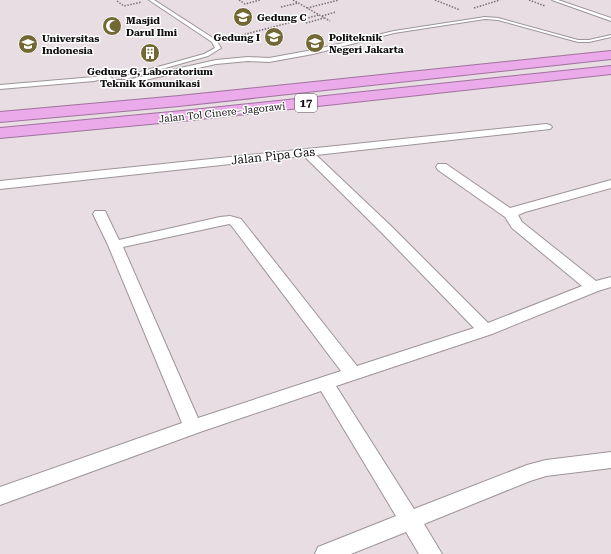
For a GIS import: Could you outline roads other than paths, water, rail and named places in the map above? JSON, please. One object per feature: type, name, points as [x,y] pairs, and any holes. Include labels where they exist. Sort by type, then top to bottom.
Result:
[{"type":"highway","name":"Jalan Tol Cinere–Jagorawi","points":[[0,117],[179,101],[611,55]]},
{"type":"highway","name":"Jalan Tol Cinere–Jagorawi","points":[[0,133],[190,116],[611,70]]},
{"type":"street","name":"Jalan Pipa Gas","points":[[0,185],[546,127]]},
{"type":"street","points":[[307,153],[386,228],[486,330]]},
{"type":"street","points":[[442,167],[511,215],[517,225],[593,288]]},
{"type":"street","points":[[511,215],[514,211],[520,209],[611,184]]},
{"type":"street","points":[[100,214],[115,245],[193,427]]},
{"type":"street","points":[[115,245],[220,221],[234,221],[244,230],[353,374]]},
{"type":"street","points":[[0,496],[193,427],[486,330],[611,282]]},
{"type":"street","points":[[325,383],[431,554]]},
{"type":"street","points":[[326,554],[527,473],[546,468],[611,460]]},
{"type":"lane","points":[[122,78],[212,53],[218,48],[215,42],[151,0]]},
{"type":"lane","points":[[554,0],[611,20]]},
{"type":"lane","points":[[0,87],[94,79],[106,76],[113,82],[127,82],[216,62],[248,59],[269,60],[313,52],[394,32],[485,18],[498,19],[578,41],[589,41],[611,36]]},
{"type":"place","name":"Gedung C","points":[[243,17]]},
{"type":"place","name":"Masjid Darul Ilmi","points":[[112,26]]},
{"type":"place","name":"Gedung I","points":[[274,37]]},
{"type":"place","name":"Politeknik Negeri Jakarta","points":[[315,43]]},
{"type":"place","name":"Universitas Indonesia","points":[[28,44]]},
{"type":"place","name":"Gedung G, Laboratorium Teknik Komunikasi","points":[[150,53]]}]
